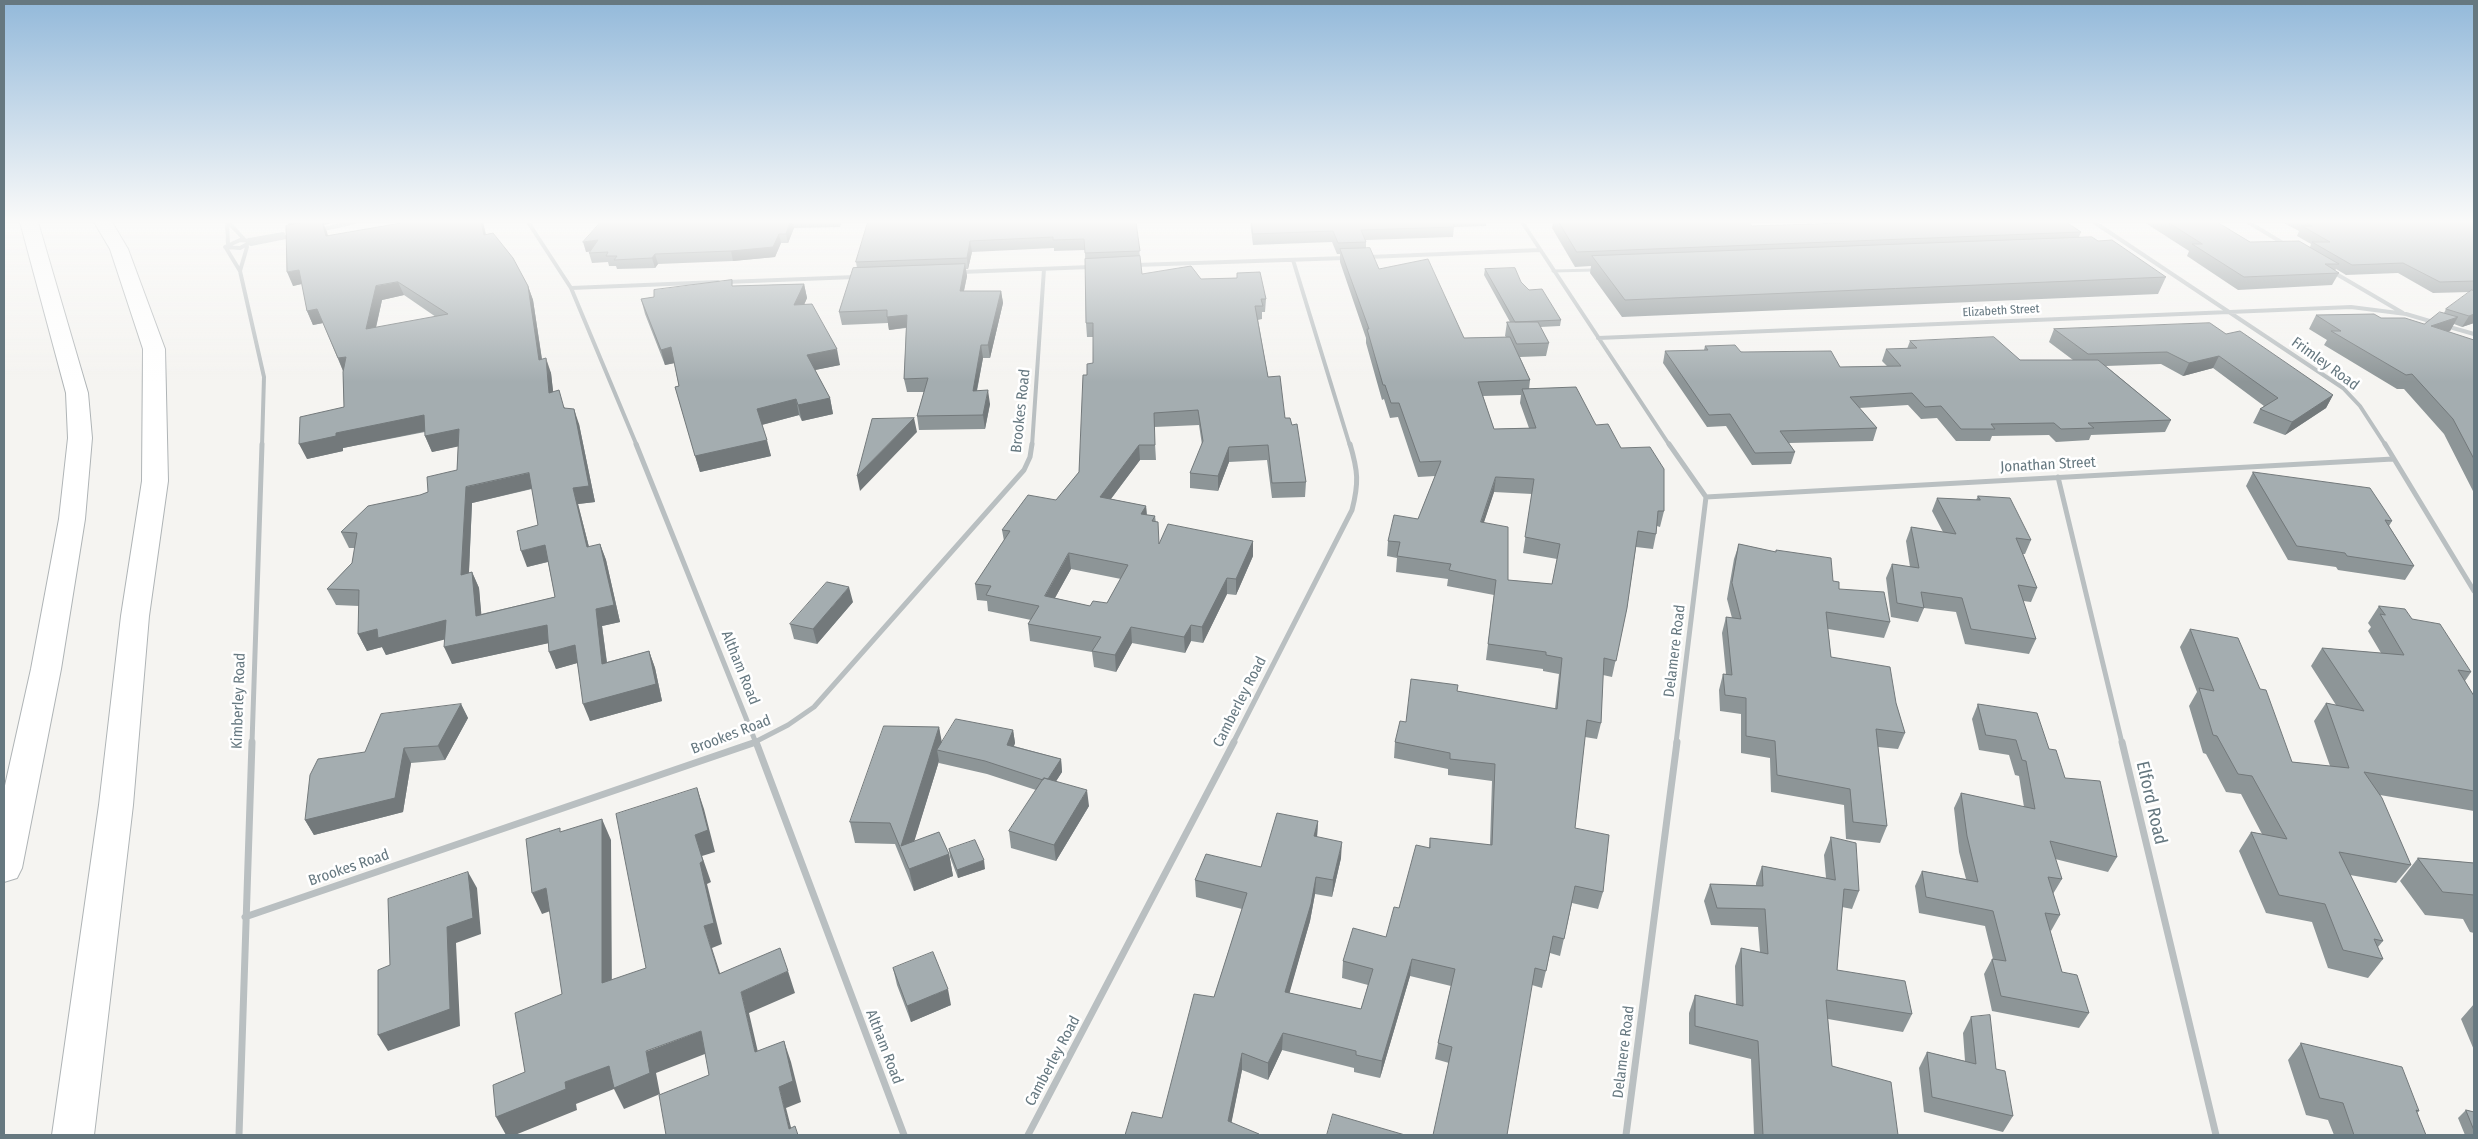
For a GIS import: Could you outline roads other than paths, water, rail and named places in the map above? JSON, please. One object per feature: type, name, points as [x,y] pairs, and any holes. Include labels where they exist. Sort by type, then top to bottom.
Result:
[{"type":"highway","points":[[4,868],[46,669],[72,519],[80,438],[77,393],[44,275]]},
{"type":"highway","points":[[73,1135],[116,805],[135,616],[155,481],[154,349],[128,275]]},
{"type":"street","name":"Kimberley Road","points":[[239,1135],[264,377],[241,275]]},
{"type":"street","name":"Altham Road","points":[[563,275],[571,288],[602,360],[756,742],[904,1135]]},
{"type":"street","name":"Brookes Road","points":[[245,917],[756,742],[788,725],[814,707],[1024,470],[1030,457],[1032,442],[1044,275]]},
{"type":"street","name":"Camberley Road","points":[[1028,1135],[1199,810],[1352,510],[1358,488],[1357,464],[1298,275]]},
{"type":"street","points":[[1556,275],[1706,497]]},
{"type":"street","name":"Frimley Road","points":[[2174,275],[2343,388],[2360,406],[2474,591]]},
{"type":"street","points":[[2339,275],[2406,314],[2474,334]]},
{"type":"street","points":[[571,288],[857,276]]},
{"type":"street","name":"Elizabeth Street","points":[[1598,338],[2351,307],[2406,314]]},
{"type":"street","name":"Jonathan Street","points":[[1706,497],[2392,459]]},
{"type":"street","name":"Elford Road","points":[[2058,477],[2216,1135]]},
{"type":"street","name":"Delamere Road","points":[[1626,1135],[1690,637],[1706,497]]}]
